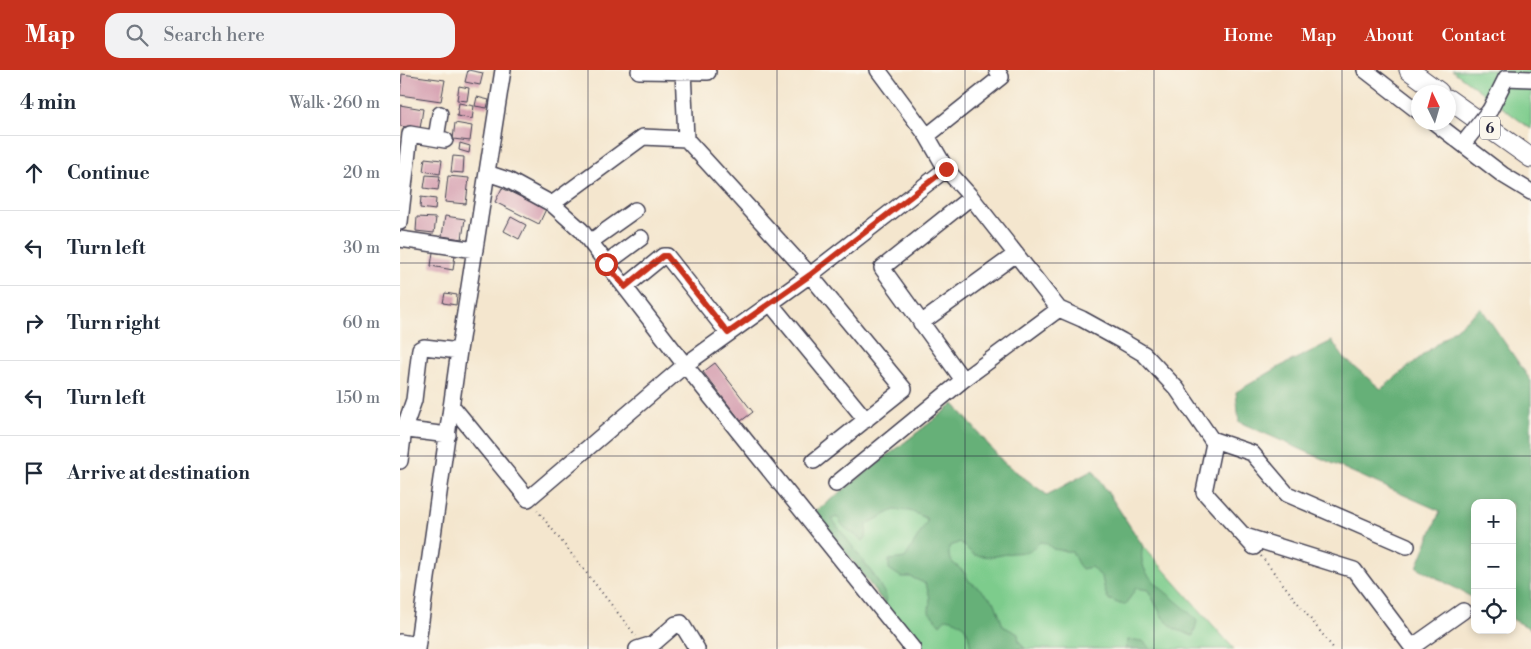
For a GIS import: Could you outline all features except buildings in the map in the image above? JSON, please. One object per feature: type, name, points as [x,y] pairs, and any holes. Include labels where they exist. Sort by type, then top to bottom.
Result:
[{"type":"main road","points":[[1409,70],[1429,85]]},
{"type":"main road","name":"6","points":[[1456,105],[1531,158]]},
{"type":"street","points":[[400,642],[417,647],[459,351],[503,70]]},
{"type":"street","points":[[927,136],[1001,78],[997,70]]},
{"type":"street","points":[[1365,70],[1411,106]]},
{"type":"street","points":[[639,71],[708,72]]},
{"type":"street","points":[[683,71],[686,139],[810,275],[904,389],[814,462]]},
{"type":"street","points":[[881,71],[927,136],[946,169],[971,197],[1059,309],[1090,323],[1144,354],[1177,389],[1214,443],[1204,492],[1254,547]]},
{"type":"street","points":[[1455,130],[1467,140],[1490,110],[1506,78],[1531,79]]},
{"type":"street","points":[[400,222],[405,134],[440,139],[440,114]]},
{"type":"street","points":[[1444,130],[1503,175],[1531,192]]},
{"type":"street","points":[[552,204],[643,137],[686,139]]},
{"type":"street","points":[[452,406],[528,499],[685,365],[810,275],[946,169]]},
{"type":"street","points":[[487,172],[508,180],[552,204],[581,230],[685,365],[914,649]]},
{"type":"street","points":[[963,380],[882,268],[971,197]]},
{"type":"street","points":[[590,242],[635,210]]},
{"type":"street","points":[[606,264],[641,238]]},
{"type":"street","points":[[400,239],[475,250]]},
{"type":"street","points":[[921,323],[1016,254]]},
{"type":"street","points":[[625,287],[663,256],[667,256],[728,333]]},
{"type":"street","points":[[770,303],[866,420]]},
{"type":"street","points":[[836,484],[963,380],[1059,309]]},
{"type":"street","points":[[400,461],[402,429],[414,400],[420,349],[424,347],[459,351]]},
{"type":"street","points":[[402,429],[448,435]]},
{"type":"street","points":[[1212,439],[1252,453],[1288,494],[1407,546]]},
{"type":"street","points":[[1243,535],[1354,570],[1412,647],[1463,611]]},
{"type":"street","points":[[642,648],[653,644],[676,624],[681,623],[697,649]]},
{"type":"path","points":[[528,499],[642,648]]},
{"type":"path","points":[[1254,547],[1334,649]]},
{"type":"green space","points":[[1452,70],[1531,70],[1531,129]]},
{"type":"green space","points":[[1481,308],[1531,381],[1531,629],[1516,621],[1516,499],[1471,499],[1471,597],[1417,567],[1440,511],[1239,422],[1236,392],[1279,367],[1332,341],[1344,358],[1381,389]]},
{"type":"green space","points":[[954,404],[1003,462],[1047,495],[1093,470],[1143,546],[1234,649],[919,649],[815,512]]},
{"type":"green space","points":[[954,404],[1003,462],[1047,495],[1093,470],[1143,546],[1142,561],[1148,575],[1197,621],[1193,636],[1175,629],[1163,618],[1148,590],[1136,588],[1126,604],[1120,604],[1108,599],[1102,577],[1091,567],[1082,569],[1072,552],[1053,549],[1046,543],[1040,542],[1029,552],[991,557],[974,555],[960,542],[949,547],[949,556],[952,562],[964,572],[969,581],[995,603],[1003,626],[1018,634],[1019,641],[1025,649],[971,649],[969,637],[962,624],[953,619],[946,618],[940,625],[929,612],[930,598],[926,584],[911,577],[901,577],[889,569],[889,560],[905,558],[927,522],[926,518],[910,511],[894,510],[867,524],[866,537],[863,541],[844,527],[837,517],[832,519],[875,577],[886,596],[885,604],[815,512]]},
{"type":"green space","points":[[1128,640],[1143,641],[1151,649],[1125,649]]},
{"type":"route","points":[[606,264],[625,287],[663,256],[667,256],[728,333],[810,275],[946,169]]}]
